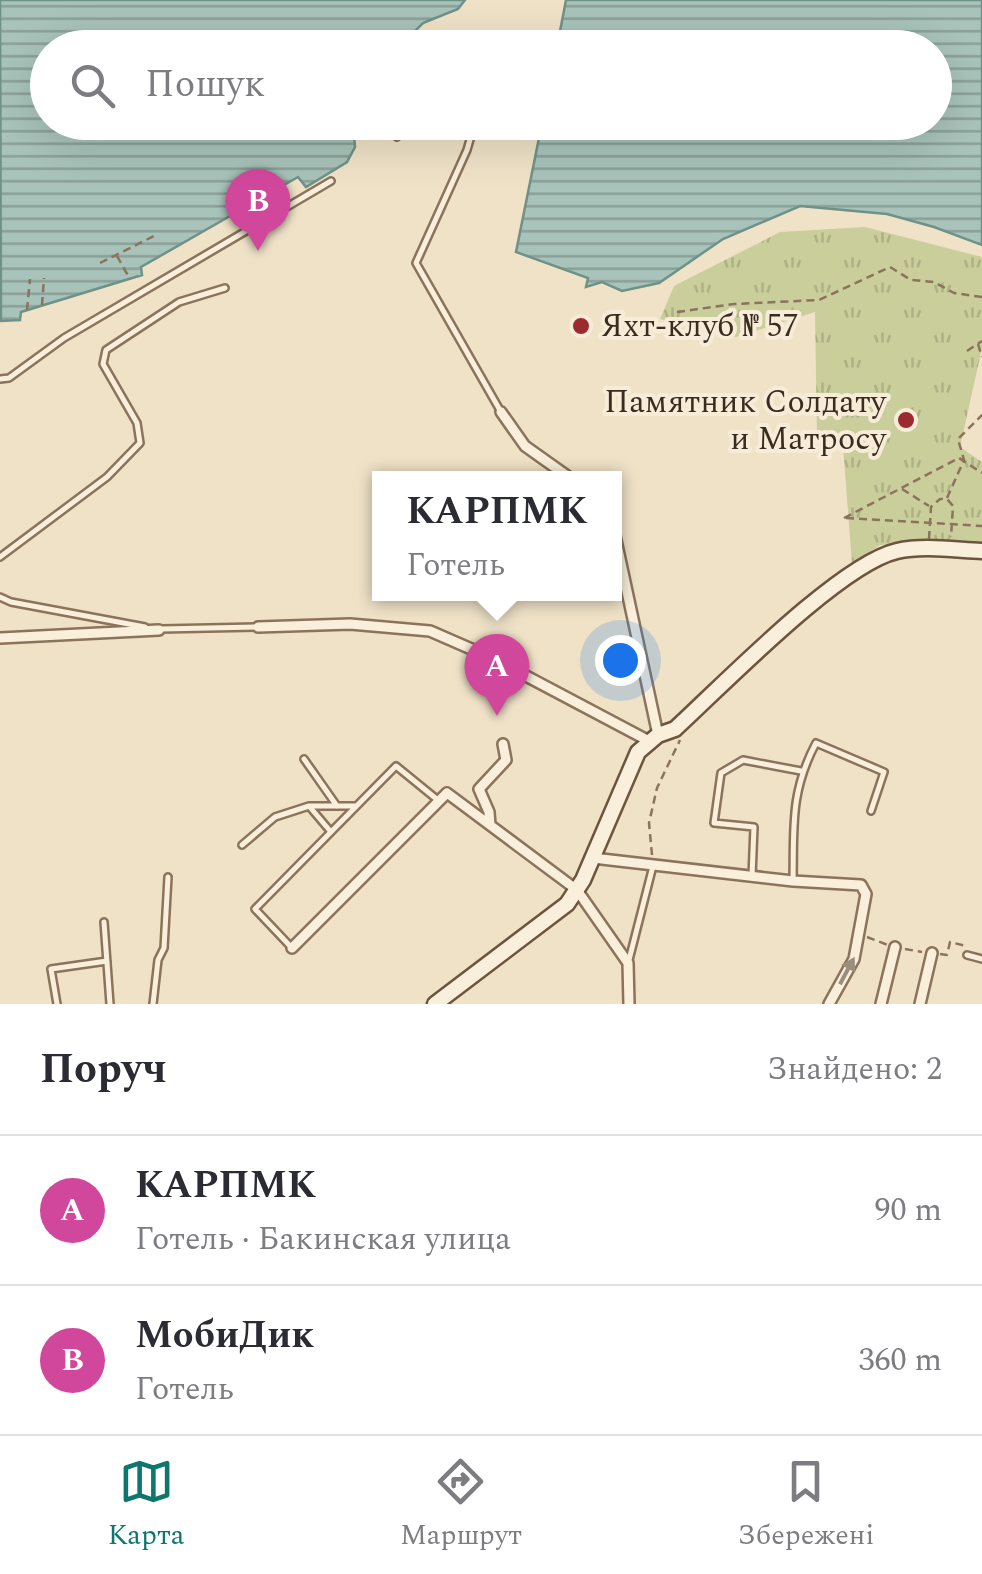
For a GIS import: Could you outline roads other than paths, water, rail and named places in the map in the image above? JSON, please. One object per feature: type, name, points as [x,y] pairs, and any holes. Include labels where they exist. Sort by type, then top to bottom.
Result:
[{"type":"main road","points":[[436,1004],[567,904],[593,858],[638,752],[654,738],[676,729],[781,631],[873,558],[900,550],[982,551]]},
{"type":"street","points":[[501,412],[525,446],[560,471]]},
{"type":"street","points":[[622,572],[654,738]]},
{"type":"street","points":[[258,627],[350,624],[430,631],[654,738]]},
{"type":"street","points":[[0,638],[159,630]]},
{"type":"street","points":[[490,826],[490,812],[480,789],[506,760],[502,744]]},
{"type":"street","points":[[292,948],[443,797],[577,890],[628,964],[629,1004]]},
{"type":"street","points":[[593,858],[793,881],[858,884],[865,888],[854,959],[829,1004]]},
{"type":"street","points":[[881,1004],[894,947]]},
{"type":"street","points":[[920,1004],[932,953]]},
{"type":"lane","points":[[470,140],[416,263],[501,412]]},
{"type":"lane","points":[[0,379],[9,378],[64,338],[331,182]]},
{"type":"lane","points":[[0,557],[107,477],[140,443],[140,430],[106,370],[106,350],[179,302],[225,288]]},
{"type":"lane","points":[[0,596],[11,602],[159,630],[258,627]]},
{"type":"lane","points":[[793,881],[795,798],[801,771],[816,743],[884,772],[871,811]]},
{"type":"lane","points":[[304,759],[337,806]]},
{"type":"lane","points":[[752,876],[754,827],[714,823],[721,773],[743,760],[801,771]]},
{"type":"lane","points":[[292,948],[255,909],[396,766],[443,797]]},
{"type":"lane","points":[[242,845],[275,817],[309,806],[357,806]]},
{"type":"lane","points":[[309,806],[331,832]]},
{"type":"lane","points":[[628,964],[653,866]]},
{"type":"lane","points":[[153,1004],[158,960],[164,948],[168,877]]},
{"type":"lane","points":[[104,922],[110,1004]]},
{"type":"lane","points":[[967,956],[982,959]]},
{"type":"lane","points":[[57,1004],[51,969],[107,962]]},
{"type":"water","points":[[0,0],[465,0],[458,9],[423,23],[416,30],[30,30],[30,140],[354,140],[355,147],[347,162],[306,187],[298,177],[141,267],[142,275],[21,312],[20,320],[1,321]]},
{"type":"water","points":[[566,0],[982,0],[982,245],[887,214],[800,206],[723,239],[659,283],[622,291],[602,282],[586,287],[588,278],[516,252],[539,140],[952,140],[952,30],[560,30]]},
{"type":"place","name":"МобиДик","points":[[258,251]]},
{"type":"place","name":"Яхт-клуб № 57","points":[[581,326]]},
{"type":"place","name":"Памятник Солдату и Матросу","points":[[906,420]]},
{"type":"place","name":"КАРПМК","points":[[497,716]]}]
